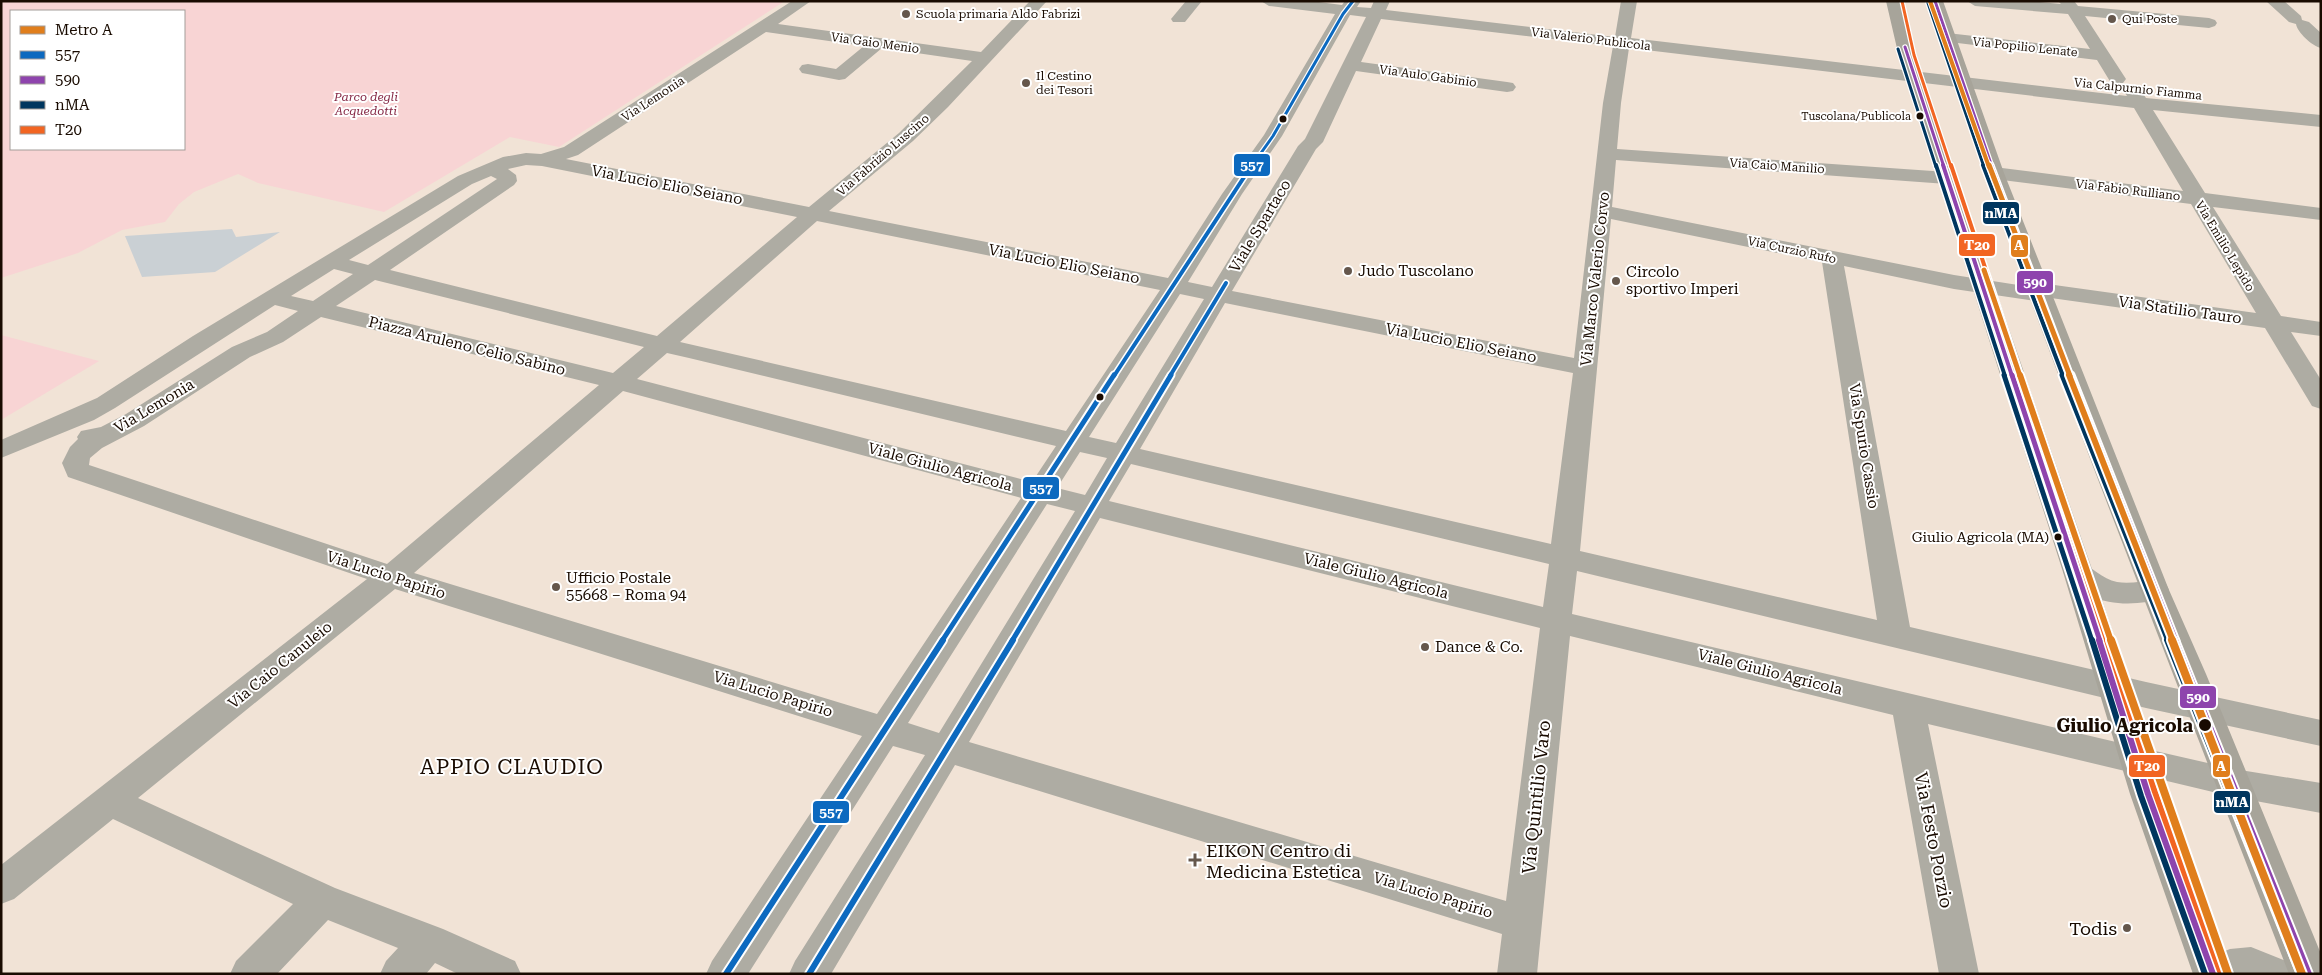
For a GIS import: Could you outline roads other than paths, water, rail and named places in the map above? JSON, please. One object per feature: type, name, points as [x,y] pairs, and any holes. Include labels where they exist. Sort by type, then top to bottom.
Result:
[{"type":"main road","points":[[1894,1],[1911,69],[2078,572],[2137,761],[2214,974]]},
{"type":"main road","points":[[1935,1],[1994,173],[2154,590],[2234,783],[2309,974]]},
{"type":"street","name":"Via Lemonia","points":[[331,262],[465,180],[515,160],[542,160],[571,151],[803,1]]},
{"type":"street","name":"Via Fabrizio Luscino","points":[[662,345],[928,117],[1039,1]]},
{"type":"street","points":[[1179,19],[1194,1]]},
{"type":"street","name":"Via Valerio Publicola","points":[[1269,1],[1350,6],[1377,5],[1623,36],[1959,74]]},
{"type":"street","name":"Via Marco Valerio Corvo","points":[[1555,621],[1565,557],[1586,368],[1614,89],[1630,1]]},
{"type":"street","points":[[1974,1],[2070,6],[2209,23]]},
{"type":"street","points":[[2274,1],[2321,42]]},
{"type":"street","name":"Viale Spartaco","points":[[808,974],[948,748],[1123,453],[1306,150],[1313,142],[1377,5]]},
{"type":"street","points":[[726,974],[1040,493],[1232,194],[1267,144],[1350,6]]},
{"type":"street","name":"Via Emilio Lepido","points":[[2070,6],[2103,56],[2129,90],[2321,401]]},
{"type":"street","name":"Via Gaio Menio","points":[[764,27],[986,58]]},
{"type":"street","name":"Via Popilio Lenate","points":[[1947,38],[2103,56]]},
{"type":"street","points":[[808,70],[839,74],[877,44]]},
{"type":"street","name":"Via Aulo Gabinio","points":[[1349,65],[1507,87]]},
{"type":"street","name":"Via Calpurnio Fiamma","points":[[1959,74],[2129,90],[2288,100],[2321,106]]},
{"type":"street","name":"Via Calpurnio Fiamma","points":[[2129,90],[2313,120]]},
{"type":"street","points":[[2288,100],[2313,120],[2321,135]]},
{"type":"street","points":[[1267,144],[1306,150]]},
{"type":"street","name":"Via Caio Manilio","points":[[1607,154],[1947,178]]},
{"type":"street","name":"Via Lucio Elio Seiano","points":[[542,160],[1586,368]]},
{"type":"street","points":[[317,309],[412,247],[421,238],[507,181],[507,176],[492,170]]},
{"type":"street","name":"Via Fabio Rulliano","points":[[1994,173],[2321,214]]},
{"type":"street","name":"Via Curzio Rufo","points":[[1602,211],[1832,258],[1982,286],[2041,292]]},
{"type":"street","name":"Via Spurio Cassio","points":[[1832,258],[1890,615],[1896,635]]},
{"type":"street","points":[[273,298],[331,262],[662,345],[2114,688],[2321,733]]},
{"type":"street","name":"Via Statilio Tauro","points":[[2041,292],[2321,329]]},
{"type":"street","name":"Via Lemonia","points":[[1,450],[84,414],[273,298]]},
{"type":"street","name":"Piazza Aruleno Celio Sabino","points":[[273,298],[618,382]]},
{"type":"street","name":"Via Lemonia","points":[[1,460],[34,449],[108,434],[144,414],[241,352],[275,337],[317,309]]},
{"type":"street","points":[[618,382],[662,345]]},
{"type":"street","name":"Via Caio Canuleio","points":[[1,887],[391,577],[618,382]]},
{"type":"street","name":"Viale Giulio Agricola","points":[[618,382],[1040,493],[1555,621],[2137,761],[2234,783],[2321,798]]},
{"type":"street","points":[[84,414],[84,421],[88,428],[108,434]]},
{"type":"street","name":"Via Lucio Papirio","points":[[108,434],[91,442],[80,453],[75,463],[78,471],[391,577],[1523,922]]},
{"type":"street","points":[[2078,572],[2094,585],[2114,592],[2135,594],[2154,590]]},
{"type":"street","name":"Via Quintilio Varo","points":[[1517,974],[1555,621]]},
{"type":"street","name":"Via Festo Porzio","points":[[1908,706],[1959,974]]},
{"type":"street","points":[[110,801],[322,900],[429,942],[501,974]]},
{"type":"street","points":[[250,974],[322,900]]},
{"type":"street","points":[[400,974],[429,942]]},
{"type":"street","points":[[2214,974],[2241,964],[2254,965],[2272,974]]},
{"type":"metro line","name":"A","points":[[1930,1],[1998,191],[2302,974]]},
{"type":"metro line","name":"A","points":[[1984,270],[2141,729],[2228,974]]},
{"type":"place","name":"Scuola primaria Aldo Fabrizi","points":[[906,14]]},
{"type":"place","name":"Qui Poste","points":[[2112,19]]},
{"type":"place","name":"Il Cestino dei Tesori","points":[[1026,83]]},
{"type":"place","name":"Tuscolana/Publicola","points":[[1920,116]]},
{"type":"place","name":"Judo Tuscolano","points":[[1348,271]]},
{"type":"place","name":"Circolo sportivo Imperi","points":[[1616,281]]},
{"type":"place","name":"Giulio Agricola (MA)","points":[[2058,537]]},
{"type":"place","name":"Ufficio Postale 55668 – Roma 94","points":[[556,587]]},
{"type":"place","name":"Dance & Co.","points":[[1425,647]]},
{"type":"place","name":"Giulio Agricola","points":[[2205,725]]},
{"type":"place","name":"EIKON Centro di Medicina Estetica","points":[[1195,860]]},
{"type":"place","name":"Todis","points":[[2127,928]]},
{"type":"district","name":"APPIO CLAUDIO","points":[[512,767]]},
{"type":"park label","name":"Parco degli Acquedotti","points":[[366,104]]}]
